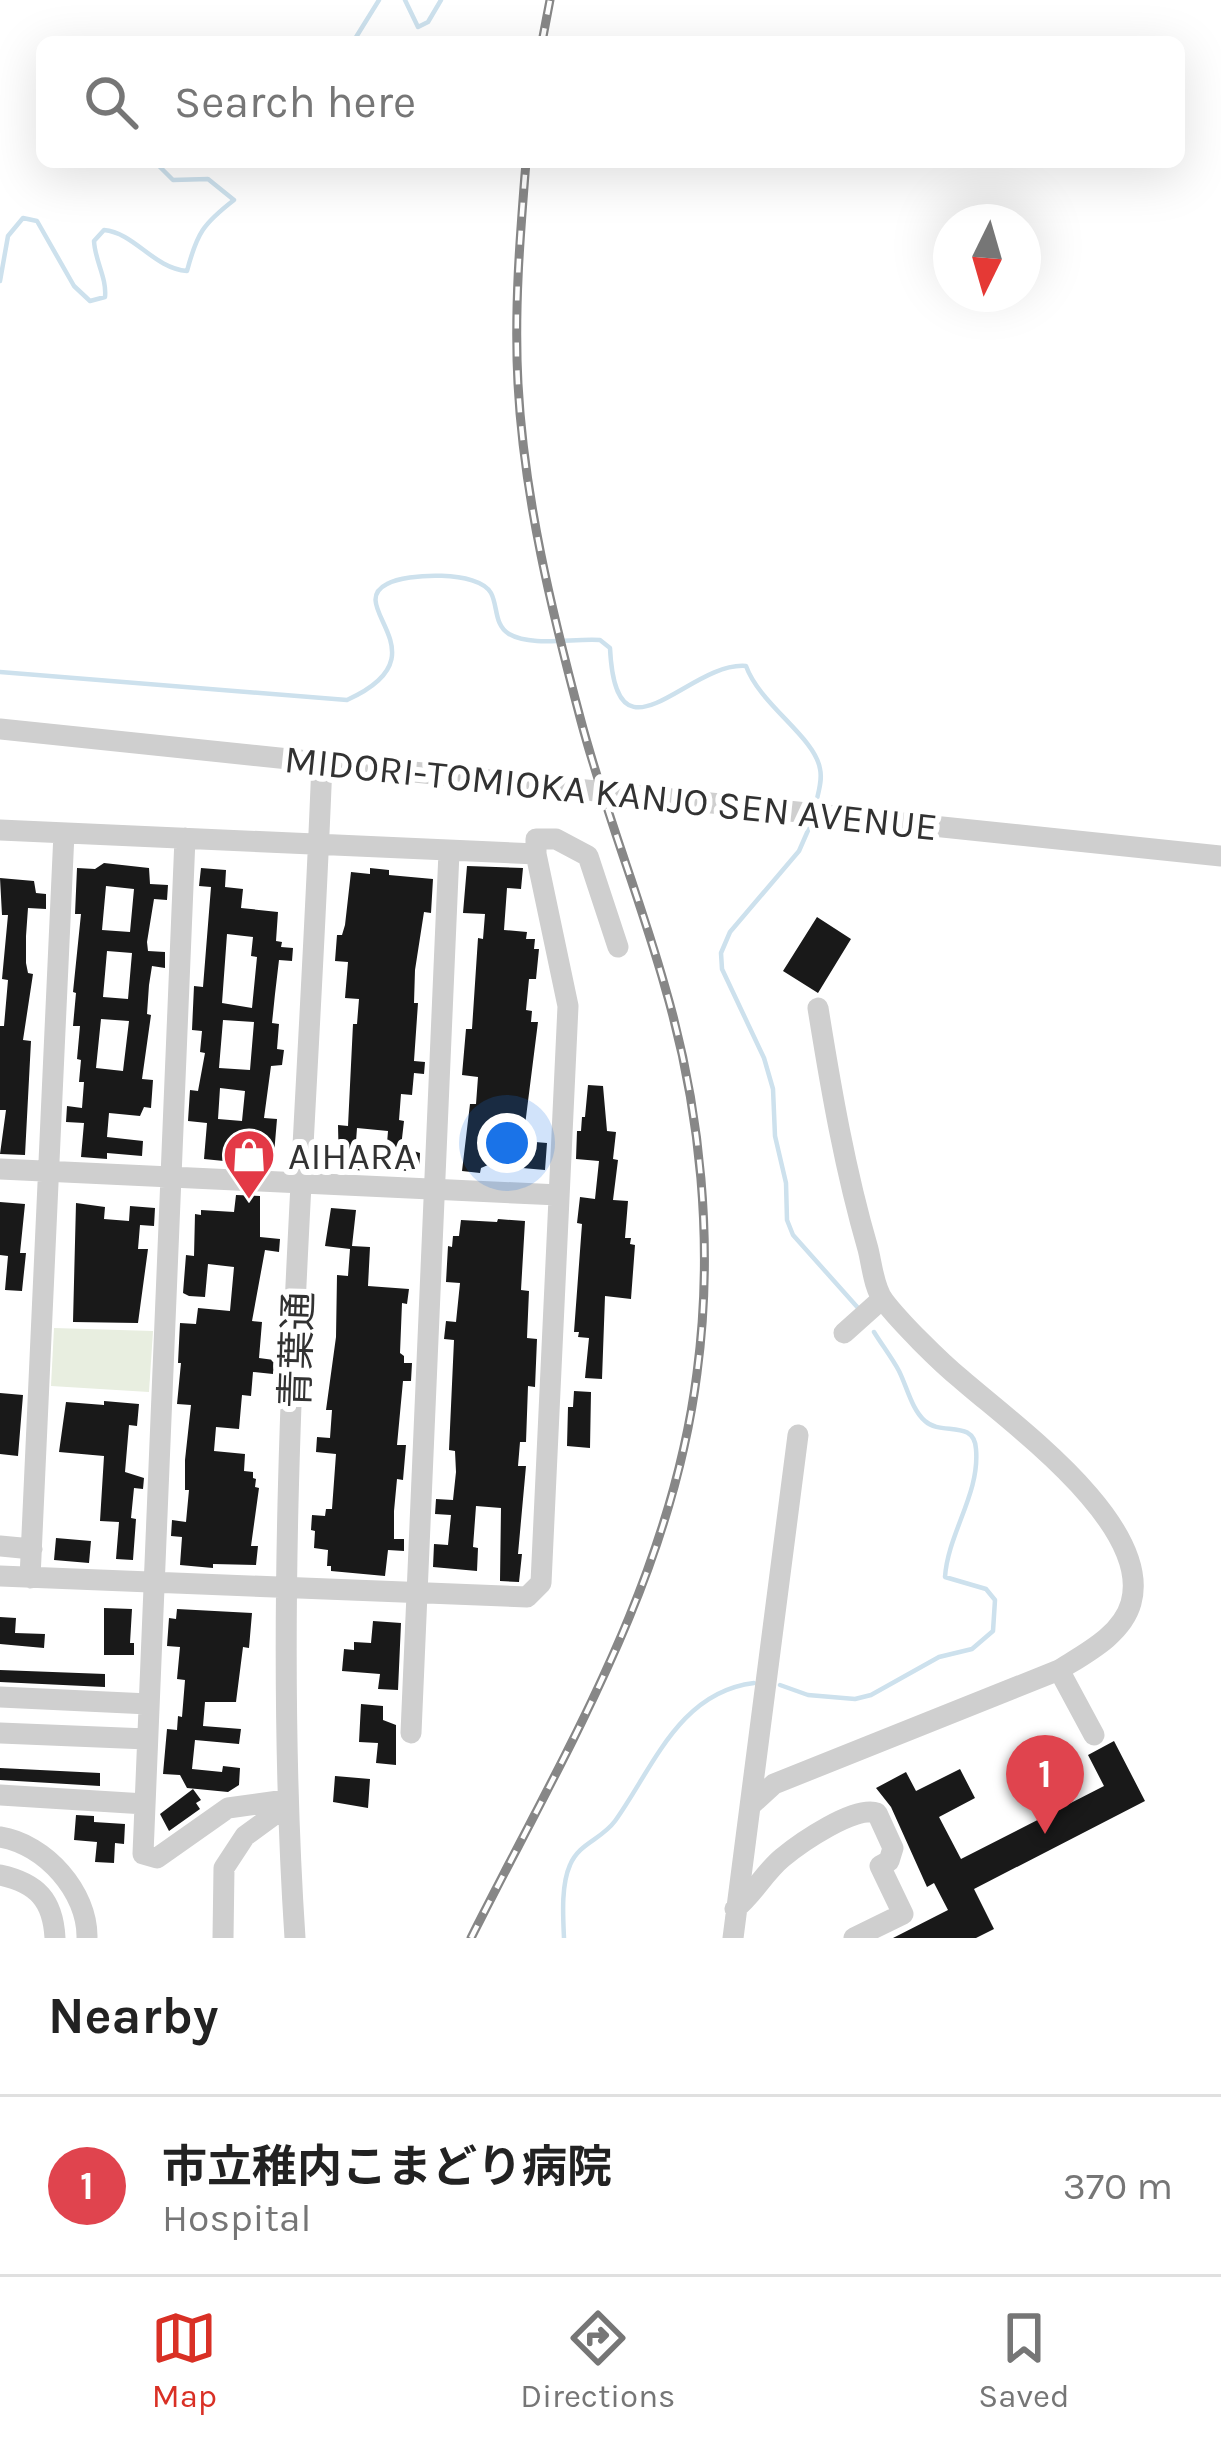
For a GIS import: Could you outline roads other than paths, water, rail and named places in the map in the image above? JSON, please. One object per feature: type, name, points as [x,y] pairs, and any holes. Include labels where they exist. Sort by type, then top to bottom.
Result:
[{"type":"street","name":"MIDORI-TOMIOKA KANJO SEN AVENUE","points":[[0,729],[1221,856]]},
{"type":"street","name":"青葉通","points":[[295,1938],[286,1803],[286,1588],[322,762]]},
{"type":"street","points":[[0,830],[536,854]]},
{"type":"street","points":[[30,1578],[64,833]]},
{"type":"street","points":[[185,838],[143,1854],[157,1858],[228,1808],[286,1803]]},
{"type":"street","points":[[0,1576],[527,1597],[541,1583],[568,1006],[536,839],[556,839],[588,856],[618,947]]},
{"type":"street","points":[[411,1733],[448,851]]},
{"type":"street","points":[[751,1805],[774,1784],[1059,1670],[1101,1643],[1120,1625],[1131,1603],[1130,1571],[1118,1537],[1081,1486],[956,1376],[881,1299],[835,1114],[818,1008]]},
{"type":"street","points":[[0,1169],[559,1196]]},
{"type":"street","points":[[844,1333],[881,1299]]},
{"type":"street","points":[[733,1938],[799,1435]]},
{"type":"street","points":[[0,1546],[32,1549]]},
{"type":"street","points":[[1059,1670],[1094,1735]]},
{"type":"street","points":[[0,1697],[148,1703]]},
{"type":"street","points":[[0,1733],[147,1739]]},
{"type":"street","points":[[0,1795],[145,1804]]},
{"type":"street","points":[[223,1938],[224,1868],[245,1836],[286,1803]]},
{"type":"street","points":[[735,1909],[782,1857],[852,1813],[869,1809],[877,1813],[893,1848],[889,1861],[880,1866],[903,1914],[854,1938]]},
{"type":"street","points":[[0,1837],[27,1846],[62,1874],[79,1900],[86,1938]]},
{"type":"street","points":[[0,1875],[37,1889],[69,1938]]},
{"type":"street","points":[[49,1901],[55,1938]]},
{"type":"waterway","points":[[357,36],[379,0]]},
{"type":"waterway","points":[[405,0],[418,27],[428,22],[441,0]]},
{"type":"waterway","points":[[0,281],[8,236],[23,218],[37,221],[74,286],[90,301],[105,297],[94,241],[104,230],[125,237],[164,264],[187,271],[203,230],[234,200],[208,179],[173,180],[161,168]]},
{"type":"waterway","points":[[0,672],[347,700],[376,683],[389,666],[392,649],[376,605],[377,593],[397,580],[458,577],[491,593],[504,630],[518,638],[600,640],[610,648],[615,684],[626,703],[640,707],[659,702],[724,669],[746,666],[816,757],[821,778],[815,808]]},
{"type":"waterway","points":[[813,819],[799,851],[730,932],[721,953],[722,969],[764,1058],[773,1089],[775,1136],[793,1235],[859,1309]]},
{"type":"waterway","points":[[780,1685],[808,1695],[855,1699],[871,1695],[939,1657],[972,1649],[993,1631],[995,1600],[986,1589],[945,1577],[973,1482],[974,1440],[963,1431],[932,1425],[920,1416],[874,1332]]},
{"type":"waterway","points":[[564,1938],[564,1891],[574,1858],[615,1821],[687,1717],[728,1689],[754,1683]]},
{"type":"railway","points":[[543,36],[550,0]]},
{"type":"railway","points":[[471,1938],[609,1664],[664,1523],[684,1449],[697,1373],[704,1276],[701,1178],[688,1081],[655,954],[581,721],[533,512],[517,356],[526,168]]},
{"type":"place","name":"AIHARA","points":[[249,1201]]},
{"type":"place","name":"市立稚内こまどり病院","points":[[1045,1834]]}]
